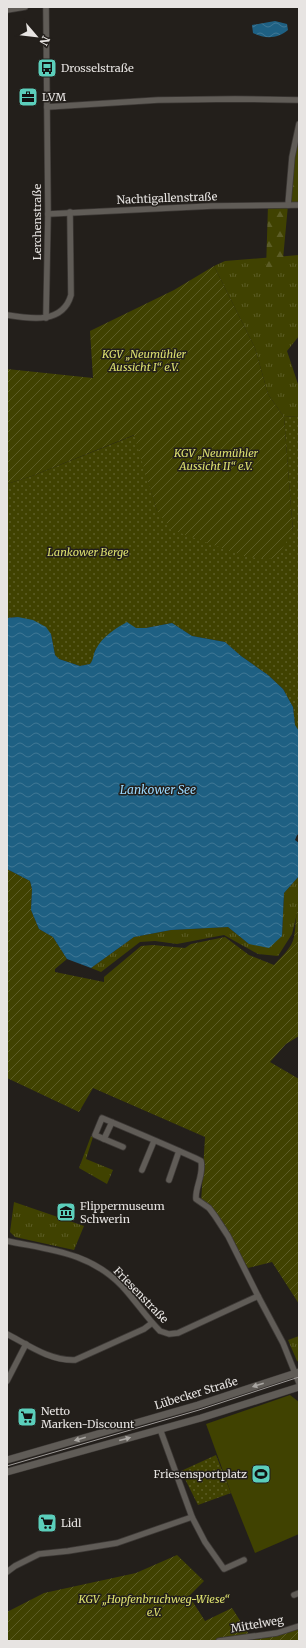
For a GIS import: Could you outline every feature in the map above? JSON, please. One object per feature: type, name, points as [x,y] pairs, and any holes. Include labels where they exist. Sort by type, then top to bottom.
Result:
[{"type":"street","points":[[7,10],[25,7]]},
{"type":"street","name":"Lerchenstraße","points":[[46,7],[48,214],[46,318]]},
{"type":"street","points":[[47,107],[158,100],[299,100]]},
{"type":"street","points":[[288,205],[292,157],[299,124]]},
{"type":"street","name":"Nachtigallenstraße","points":[[48,214],[212,206],[299,205]]},
{"type":"street","points":[[7,315],[38,319],[46,318],[56,314],[68,306],[71,295],[70,212]]},
{"type":"street","points":[[123,1147],[95,1135],[102,1118],[202,1161],[196,1199],[209,1208],[228,1236],[283,1343],[297,1373],[299,1383]]},
{"type":"street","points":[[104,1139],[112,1122]]},
{"type":"street","points":[[142,1170],[154,1141]]},
{"type":"street","points":[[169,1180],[179,1151]]},
{"type":"street","name":"Friesenstraße","points":[[7,1241],[77,1256],[98,1266],[122,1286],[160,1331],[169,1334],[178,1333],[258,1296]]},
{"type":"street","points":[[7,1334],[55,1358],[75,1360],[144,1329],[152,1323]]},
{"type":"street","points":[[7,1381],[26,1344]]},
{"type":"street","name":"Lübecker Straße","points":[[7,1460],[198,1405],[297,1373]]},
{"type":"street","points":[[7,1472],[201,1418],[299,1387]]},
{"type":"street","points":[[160,1429],[192,1516],[205,1542],[224,1569],[244,1560]]},
{"type":"street","points":[[7,1572],[14,1566],[39,1554],[117,1543],[192,1516]]},
{"type":"street","name":"Mittelweg","points":[[219,1641],[277,1633],[299,1626]]},
{"type":"green space","points":[[299,124],[299,202],[288,205]]},
{"type":"green space","points":[[268,205],[288,205],[282,270],[266,270]]},
{"type":"green space","points":[[299,255],[299,336],[287,351],[299,387],[299,416],[284,417],[268,394],[255,348],[214,266],[225,261]]},
{"type":"green space","points":[[214,266],[255,348],[268,394],[284,417],[293,532],[275,559],[247,557],[172,530],[157,511],[134,435],[32,476],[7,484],[7,369],[93,378],[90,331],[174,290]]},
{"type":"green space","name":"Lankower Berge","points":[[299,416],[299,731],[295,725],[293,707],[283,689],[268,675],[241,656],[225,642],[192,636],[172,623],[146,628],[136,628],[95,650],[93,660],[90,664],[80,666],[59,659],[55,655],[51,634],[18,617],[7,618],[7,484],[32,476],[135,435],[157,511],[293,532],[284,417]]},
{"type":"green space","points":[[7,869],[30,881],[32,889],[31,910],[39,929],[53,937],[67,959],[55,969],[55,972],[104,982],[104,977],[141,946],[153,945],[185,948],[191,944],[225,937],[249,955],[274,965],[286,952],[293,941],[299,905],[299,1036],[286,1044],[270,1062],[299,1079],[299,1304],[272,1262],[248,1268],[228,1236],[201,1203],[205,1137],[93,1088],[79,1112],[7,1078]]},
{"type":"green space","points":[[299,876],[299,905],[292,934],[278,956],[258,954],[224,935],[177,944],[155,941],[140,942],[101,972],[91,968],[134,937],[171,930],[228,927],[249,944],[282,936],[284,893]]},
{"type":"green space","points":[[91,1136],[93,1137],[86,1159],[113,1170],[107,1184],[79,1168]]},
{"type":"green space","points":[[14,1202],[84,1226],[74,1250],[15,1237],[10,1232]]},
{"type":"green space","points":[[299,1336],[299,1362],[297,1361],[288,1340]]},
{"type":"green space","name":"Friesensportplatz","points":[[290,1395],[299,1402],[299,1534],[255,1553],[206,1424]]},
{"type":"green space","points":[[216,1455],[231,1493],[198,1505],[181,1471]]},
{"type":"green space","name":"KGV „Hopfenbruchweg-Wiese“ e.V.","points":[[177,1555],[204,1581],[189,1596],[205,1621],[232,1608],[250,1636],[299,1626],[299,1641],[7,1641],[7,1612],[44,1593],[136,1573]]},
{"type":"water","points":[[275,21],[287,24],[288,30],[280,35],[271,37],[253,33],[252,25]]},
{"type":"water","name":"Lankower See","points":[[18,617],[33,620],[46,627],[51,634],[55,655],[59,659],[80,666],[90,664],[95,651],[102,641],[114,630],[127,622],[136,628],[146,628],[172,623],[192,636],[225,642],[241,656],[268,675],[283,689],[293,707],[295,725],[299,731],[299,834],[295,840],[299,843],[299,876],[284,893],[282,936],[269,948],[249,944],[228,927],[171,930],[134,937],[91,968],[67,959],[53,937],[39,929],[31,910],[32,889],[30,881],[7,869],[7,618]]},
{"type":"tram line","points":[[7,1466],[199,1410],[299,1377]]},
{"type":"place","name":"Drosselstraße","points":[[47,68]]},
{"type":"place","name":"LVM","points":[[28,97]]},
{"type":"place","name":"Flippermuseum Schwerin","points":[[66,1212]]},
{"type":"place","name":"Netto Marken-Discount","points":[[27,1417]]},
{"type":"place","name":"Friesensportplatz","points":[[261,1474]]},
{"type":"place","name":"Lidl","points":[[47,1523]]},
{"type":"park label","name":"KGV „Neumühler Aussicht I“ e.V.","points":[[144,360]]},
{"type":"park label","name":"KGV „Neumühler Aussicht II“ e.V.","points":[[216,459]]}]
